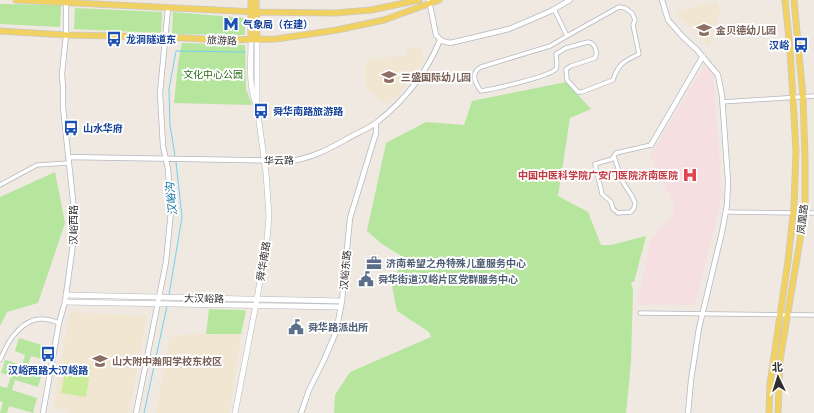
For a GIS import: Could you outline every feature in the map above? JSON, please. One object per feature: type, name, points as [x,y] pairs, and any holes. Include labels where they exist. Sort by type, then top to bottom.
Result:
[{"type":"main road","points":[[16,0],[253,12],[335,13],[371,10],[420,0]]},
{"type":"main road","name":"舜华南路","points":[[235,413],[256,306],[267,239],[269,216],[265,160],[257,107],[252,96],[251,74],[254,40],[251,0]]},
{"type":"main road","name":"舜华南路","points":[[253,12],[256,0]]},
{"type":"main road","name":"旅游路","points":[[0,31],[66,35],[222,40],[276,39],[337,30],[384,20],[429,2],[439,0]]},
{"type":"main road","name":"凤凰路","points":[[768,413],[770,384],[779,314],[794,213],[796,151],[790,49],[785,0]]},
{"type":"main road","name":"凤凰路","points":[[778,413],[780,360],[787,314],[792,295],[804,213],[805,158],[803,97],[794,0]]},
{"type":"main road","name":"大汉峪路","points":[[66,295],[342,301]]},
{"type":"main road","name":"大汉峪路","points":[[65,302],[341,307]]},
{"type":"street","points":[[429,2],[436,35],[440,40],[450,43],[509,29],[554,9],[570,0]]},
{"type":"street","points":[[662,0],[668,20],[703,56],[718,75],[722,102],[728,181],[726,212],[702,313],[691,380],[688,413]]},
{"type":"street","name":"汉峪西路","points":[[43,413],[59,323],[65,302],[75,230],[69,160],[62,107],[62,74],[66,35],[66,2]]},
{"type":"street","points":[[618,7],[625,8],[632,13],[635,20],[634,25],[639,54],[622,63],[613,80],[582,92],[578,92],[567,80],[566,69],[595,58],[597,55],[594,45],[591,42],[566,48],[556,54],[556,69],[548,74],[495,89],[482,90],[477,86],[474,73],[477,69],[550,46],[567,36],[618,7]]},
{"type":"street","points":[[136,413],[166,262],[171,211],[170,185],[163,146],[160,93],[168,8]]},
{"type":"street","points":[[554,9],[567,36]]},
{"type":"street","name":"华云路","points":[[69,160],[166,159],[291,161],[305,159],[320,153],[376,123],[403,99],[419,77],[437,48],[440,40]]},
{"type":"street","points":[[614,156],[622,181],[635,203],[631,212],[618,213],[613,209],[611,202],[602,194],[600,189],[595,164],[612,159],[614,156],[616,153],[651,145],[703,56]]},
{"type":"street","points":[[722,102],[814,96]]},
{"type":"street","name":"汉峪东路","points":[[301,413],[309,390],[334,338],[342,301],[350,218],[376,133],[376,123]]},
{"type":"street","points":[[0,185],[37,165],[69,160]]},
{"type":"street","points":[[726,212],[794,213]]},
{"type":"street","points":[[804,213],[814,214]]},
{"type":"street","points":[[640,313],[814,314]]},
{"type":"street","points":[[0,360],[13,335],[32,320],[48,318],[59,323]]},
{"type":"shaded area","name":"金贝德幼儿园","points":[[717,1],[720,10],[710,48],[676,12]]},
{"type":"shaded area","name":"三盛国际幼儿园","points":[[422,47],[424,61],[398,96],[386,105],[366,88],[365,66],[372,58],[406,56],[406,48]]},
{"type":"shaded area","name":"中国中医科学院广安门医院济南医院","points":[[704,66],[713,74],[722,193],[695,305],[637,305],[651,240],[672,216],[675,205],[650,156]]},
{"type":"shaded area","name":"山大附中瀚阳学校东校区","points":[[70,312],[147,316],[129,413],[69,413],[53,407]]},
{"type":"shaded area","points":[[241,334],[230,413],[156,413],[170,335]]},
{"type":"green space","points":[[0,4],[61,5],[60,27],[0,24]]},
{"type":"green space","points":[[75,8],[162,12],[161,33],[74,29]]},
{"type":"green space","points":[[173,12],[245,18],[245,35],[172,34]]},
{"type":"green space","name":"文化中心公园","points":[[182,43],[245,45],[246,89],[252,105],[174,103]]},
{"type":"green space","points":[[566,82],[591,109],[570,118],[558,196],[588,212],[601,245],[611,245],[646,236],[634,282],[631,282],[633,290],[631,362],[626,413],[334,413],[335,395],[350,372],[431,337],[429,332],[397,311],[392,286],[403,257],[382,244],[367,231],[386,143],[426,122],[464,125],[472,101]]},
{"type":"green space","points":[[55,172],[65,223],[38,303],[7,312],[0,326],[0,197]]},
{"type":"green space","points":[[209,309],[246,311],[241,334],[206,334]]},
{"type":"green space","points":[[19,338],[48,347],[44,360],[31,356],[28,365],[43,370],[38,387],[15,380],[12,390],[37,398],[33,413],[9,406],[7,413],[0,413],[3,402],[0,401],[0,386],[7,388],[11,376],[1,373],[5,360],[22,365],[25,355],[15,351]]},
{"type":"green space","points":[[67,363],[91,367],[86,397],[61,393]]},
{"type":"waterway","name":"汉峪沟","points":[[175,156],[170,125],[169,89],[176,51],[245,52]]},
{"type":"waterway","name":"汉峪沟","points":[[169,295],[182,217],[176,162]]},
{"type":"waterway","name":"汉峪沟","points":[[144,413],[167,306]]},
{"type":"place","name":"气象局（在建）","points":[[231,24]]},
{"type":"place","name":"金贝德幼儿园","points":[[704,30]]},
{"type":"place","name":"龙洞隧道东","points":[[114,39]]},
{"type":"place","name":"汉峪","points":[[801,45]]},
{"type":"place","name":"三盛国际幼儿园","points":[[389,77]]},
{"type":"place","name":"舜华南路旅游路","points":[[261,111]]},
{"type":"place","name":"山水华府","points":[[71,128]]},
{"type":"place","name":"中国中医科学院广安门医院济南医院","points":[[690,175]]},
{"type":"place","name":"济南希望之舟特殊儿童服务中心","points":[[374,263]]},
{"type":"place","name":"舜华街道汉峪片区党群服务中心","points":[[366,279]]},
{"type":"place","name":"舜华路派出所","points":[[296,327]]},
{"type":"place","name":"汉峪西路大汉峪路","points":[[48,354]]},
{"type":"place","name":"山大附中瀚阳学校东校区","points":[[100,361]]}]
